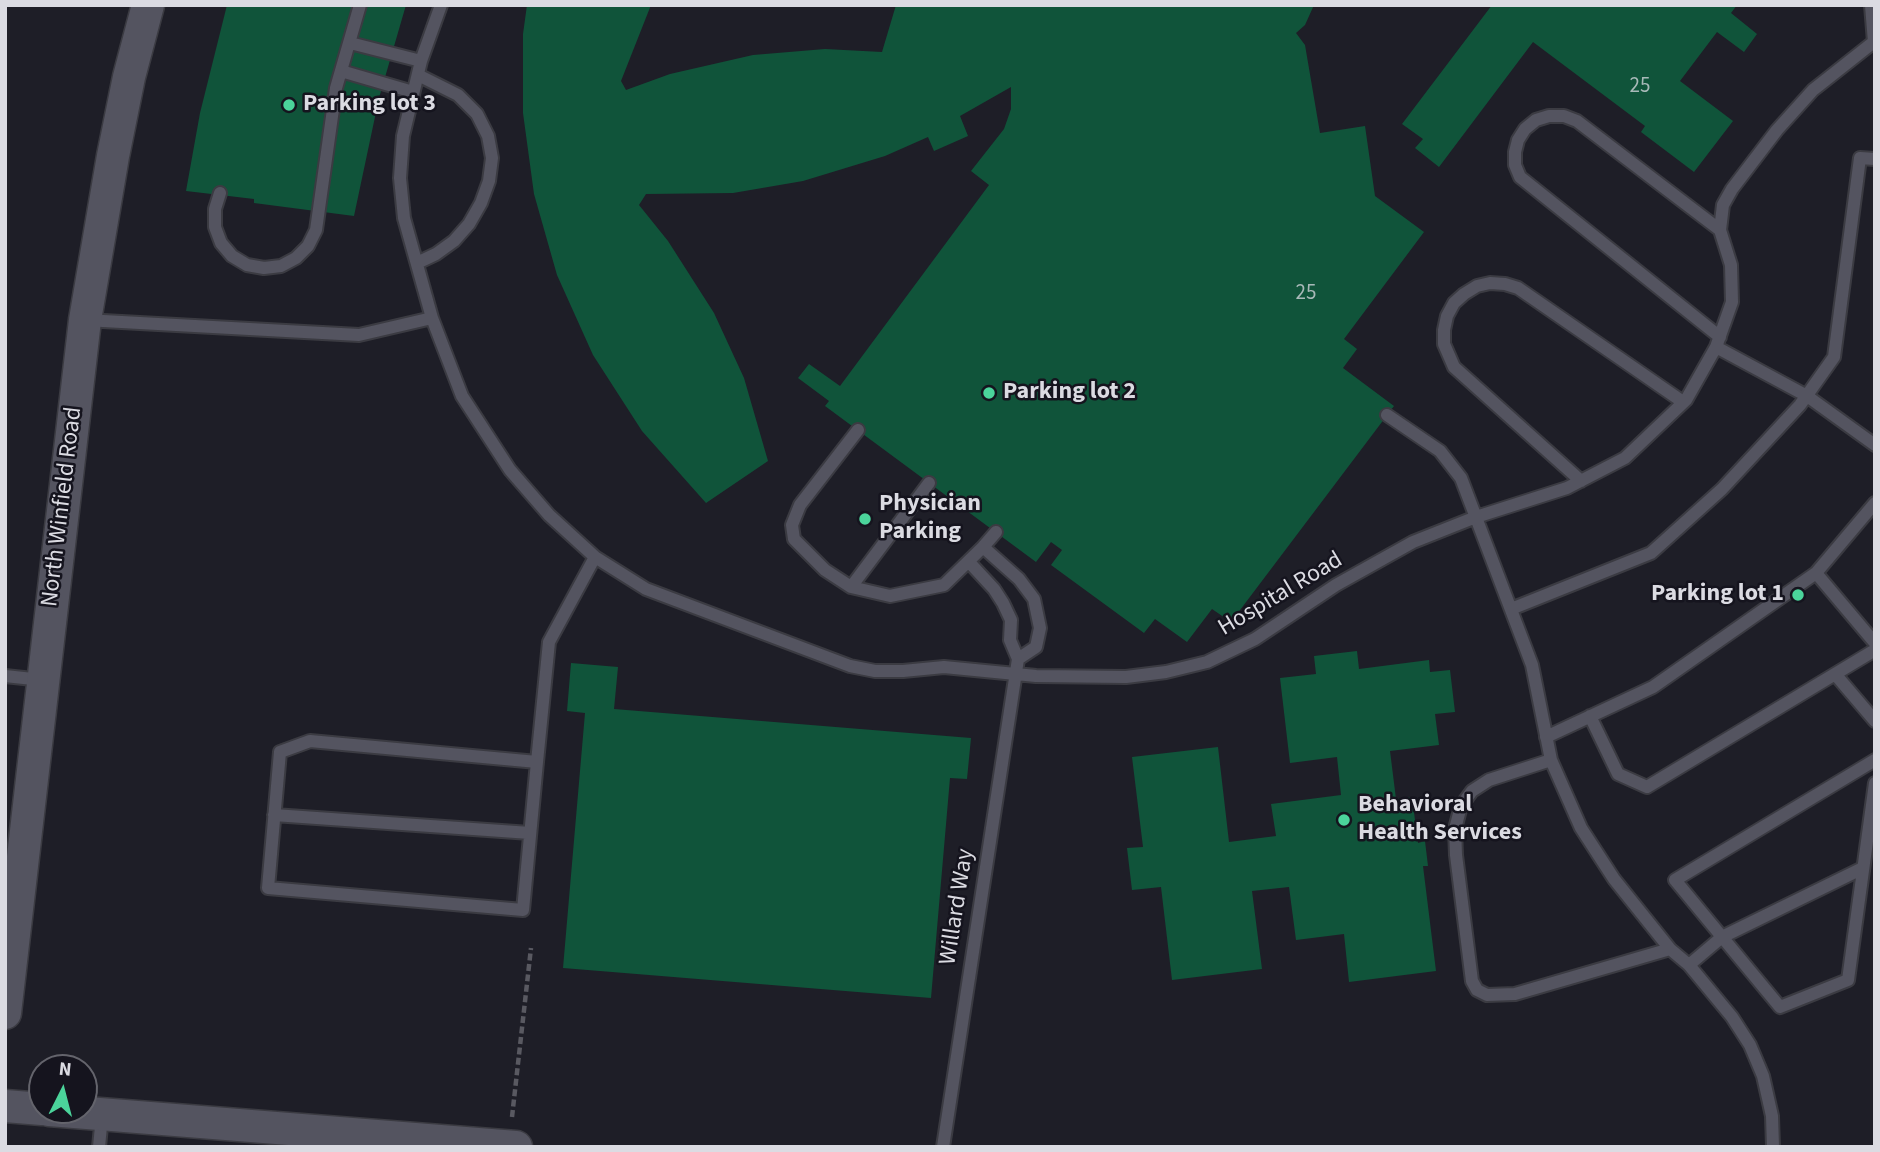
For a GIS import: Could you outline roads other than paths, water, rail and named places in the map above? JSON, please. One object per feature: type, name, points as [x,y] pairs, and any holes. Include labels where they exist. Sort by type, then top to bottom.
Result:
[{"type":"street","name":"North Winfield Road","points":[[5,1013],[13,870],[42,680],[85,320],[113,156],[129,77],[148,5]]},
{"type":"street","points":[[5,1106],[28,1108]]},
{"type":"street","points":[[98,1115],[231,1130],[514,1133]]},
{"type":"lane","points":[[220,193],[215,209],[215,227],[221,243],[232,256],[247,265],[264,268],[281,266],[296,258],[308,246],[316,230],[336,88],[360,5]]},
{"type":"lane","name":"Hospital Road","points":[[441,5],[413,92],[403,136],[400,178],[404,218],[432,318],[462,396],[510,470],[550,516],[595,557],[646,589],[850,666],[889,671],[944,667],[1015,674],[1126,677],[1166,673],[1207,662],[1255,639],[1336,585],[1413,542],[1581,481],[1625,458],[1683,402],[1718,342],[1732,302],[1731,265],[1720,230]]},
{"type":"lane","points":[[1720,230],[1723,205],[1732,189],[1777,130],[1813,90],[1874,42],[1871,5]]},
{"type":"lane","points":[[350,43],[421,61]]},
{"type":"lane","points":[[341,71],[413,92]]},
{"type":"lane","points":[[417,263],[454,241],[469,224],[489,181],[492,158],[488,136],[477,114],[458,95],[418,75]]},
{"type":"lane","points":[[1720,230],[1577,121],[1564,116],[1543,118],[1525,129],[1518,140],[1515,165],[1520,177],[1718,342],[1807,396],[1875,445]]},
{"type":"lane","points":[[1511,609],[1651,553],[1723,489],[1807,396],[1834,357],[1860,158],[1875,159]]},
{"type":"lane","points":[[1581,481],[1454,367],[1444,344],[1444,330],[1454,303],[1464,293],[1490,283],[1518,288],[1683,402]]},
{"type":"lane","points":[[85,320],[359,335],[432,318]]},
{"type":"lane","points":[[1387,415],[1440,451],[1461,478],[1532,665],[1551,760],[1581,828],[1607,869],[1670,949],[1689,965],[1732,1017],[1750,1045],[1763,1076],[1772,1116],[1773,1147]]},
{"type":"lane","points":[[858,430],[800,505],[792,525],[794,539],[825,570],[851,587],[890,596],[944,585],[996,532]]},
{"type":"lane","points":[[851,587],[929,482]]},
{"type":"lane","points":[[1546,737],[1653,687],[1816,573],[1875,503]]},
{"type":"lane","points":[[969,562],[994,589],[1003,604],[1011,620],[1010,640],[1018,659],[1036,647],[1040,628],[1034,599],[1019,579],[983,547]]},
{"type":"lane","points":[[537,761],[310,741],[280,752],[268,888],[523,910],[549,642],[595,557]]},
{"type":"lane","points":[[1816,573],[1875,643]]},
{"type":"lane","points":[[1590,716],[1618,774],[1647,788],[1875,650]]},
{"type":"lane","name":"Willard Way","points":[[943,1147],[1018,659]]},
{"type":"lane","points":[[1835,674],[1875,721]]},
{"type":"lane","points":[[5,676],[42,680]]},
{"type":"lane","points":[[1551,760],[1489,780],[1472,791],[1461,806],[1455,829],[1456,855],[1472,981],[1477,990],[1487,995],[1515,994],[1670,949]]},
{"type":"lane","points":[[1875,760],[1675,880],[1780,1007],[1848,980],[1875,783]]},
{"type":"lane","points":[[274,815],[530,833]]},
{"type":"lane","points":[[1689,965],[1722,937],[1863,868]]},
{"type":"lane","points":[[99,1147],[102,1115]]},
{"type":"place","name":"Parking lot 3","points":[[289,105]]},
{"type":"place","name":"Parking lot 2","points":[[989,393]]},
{"type":"place","name":"Physician Parking","points":[[865,519]]},
{"type":"place","name":"Parking lot 1","points":[[1798,595]]},
{"type":"place","name":"Behavioral Health Services","points":[[1344,820]]}]
